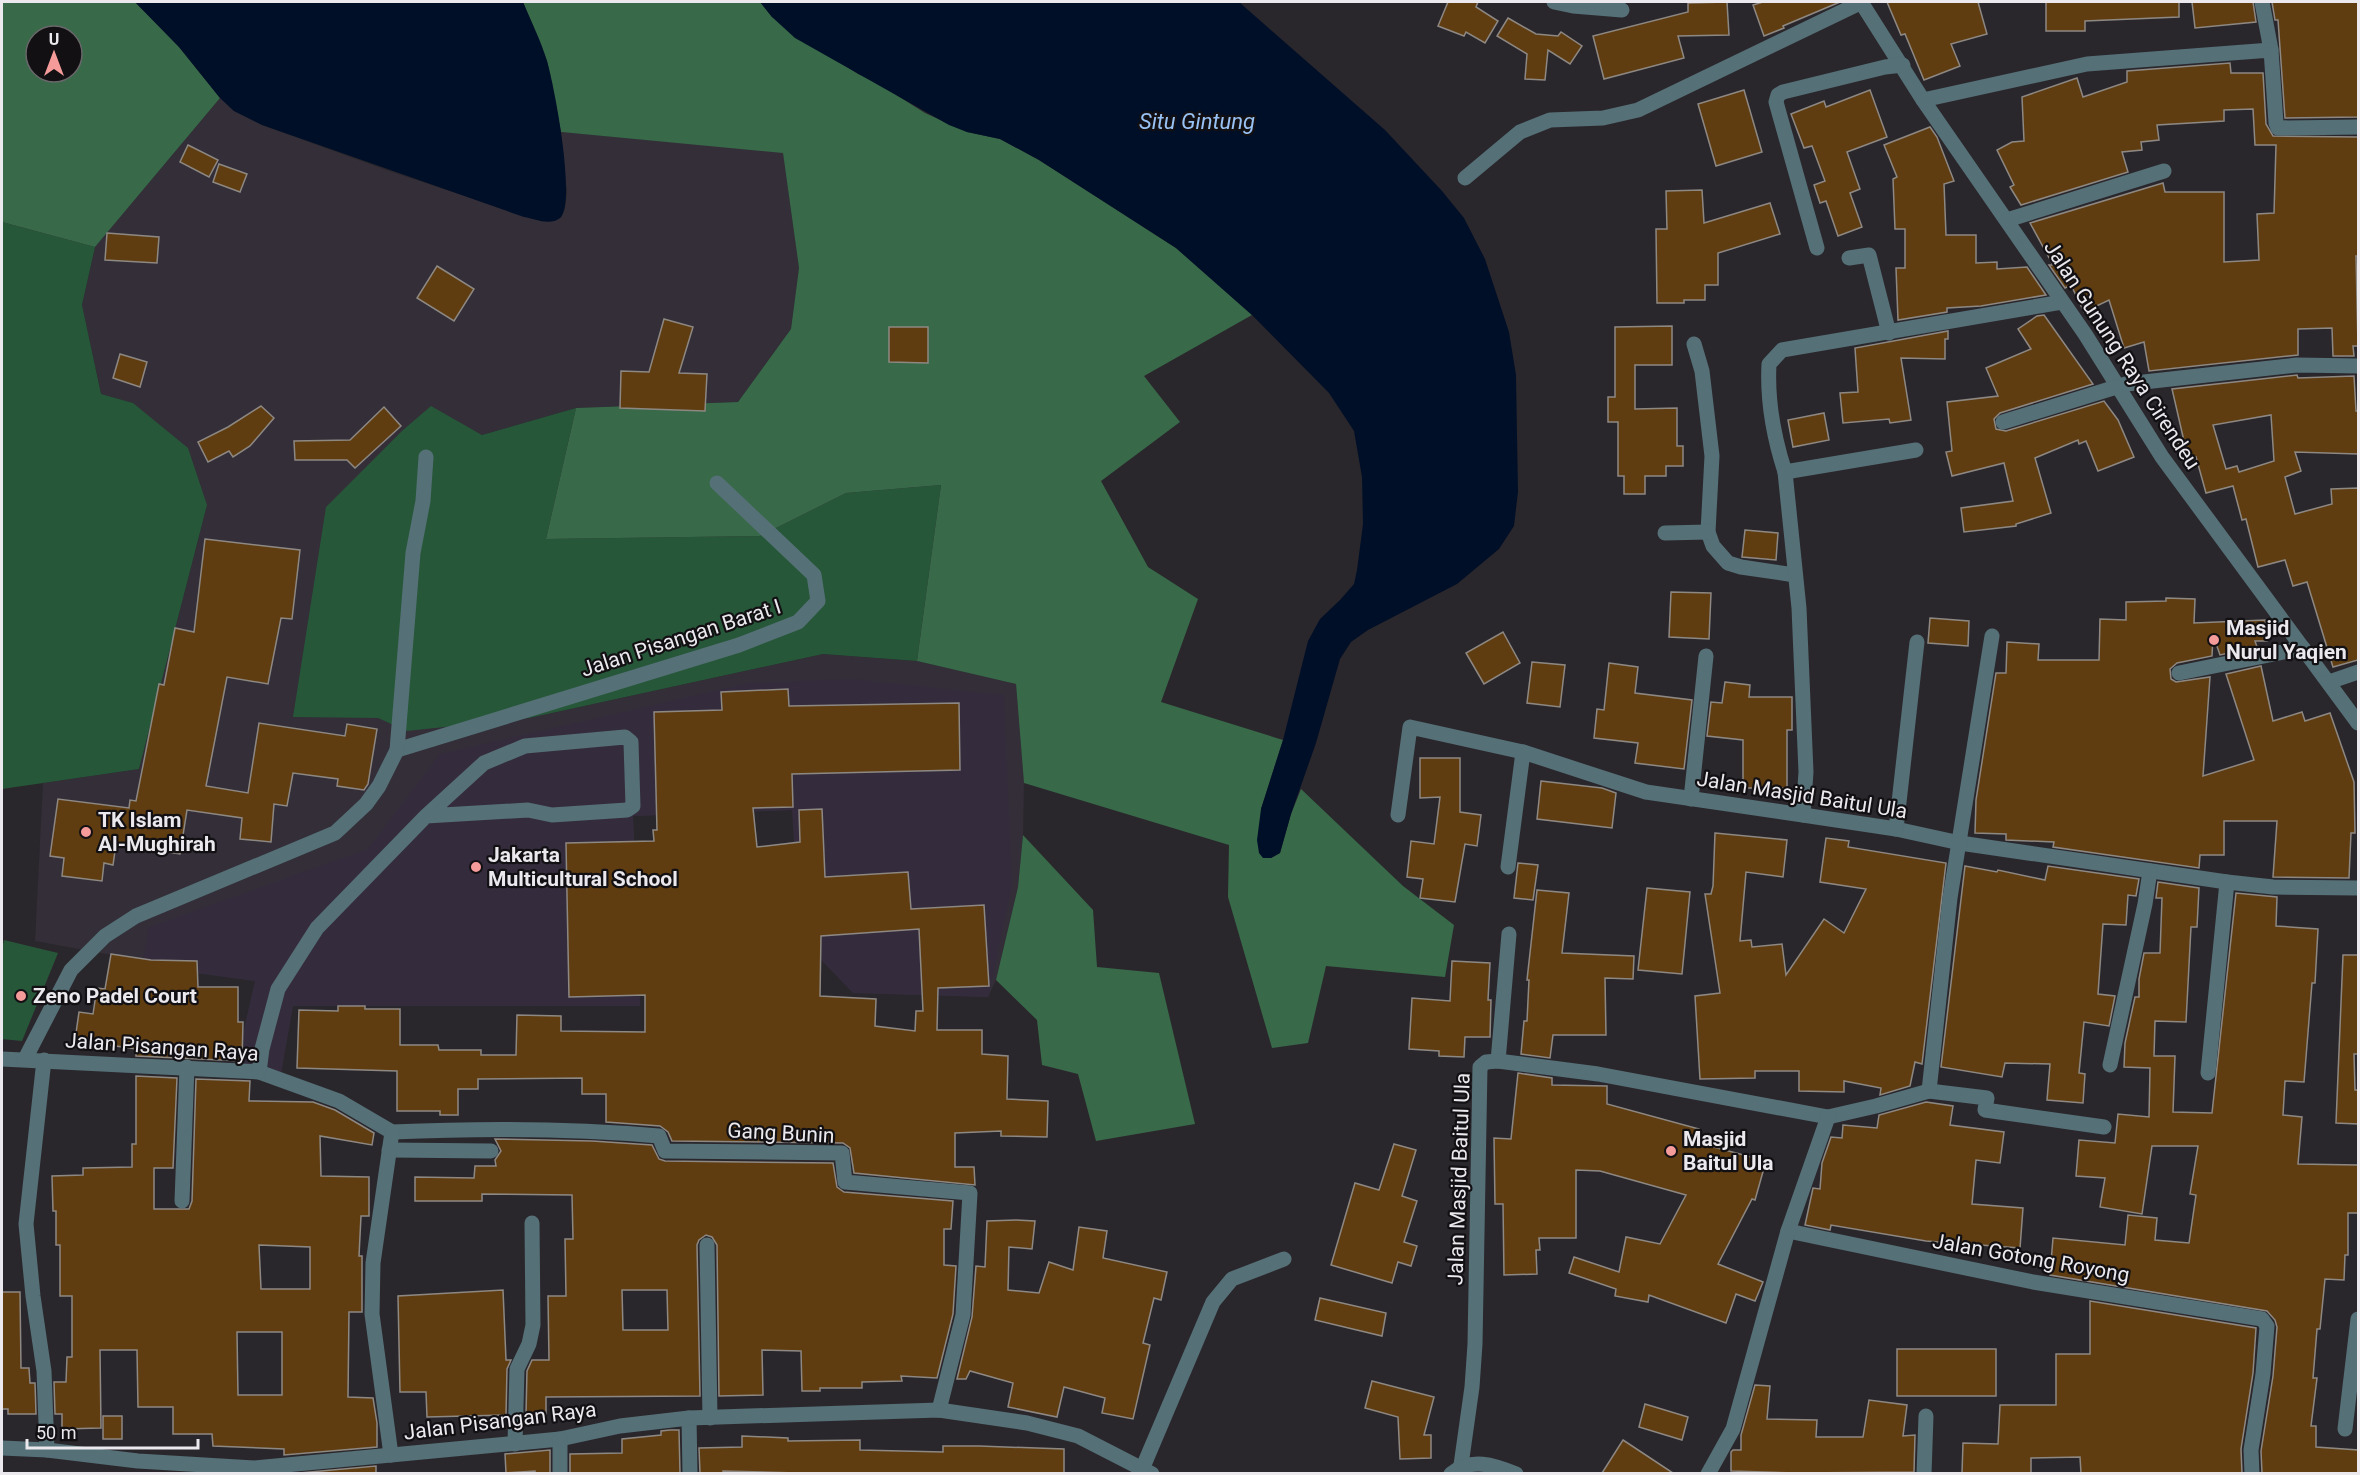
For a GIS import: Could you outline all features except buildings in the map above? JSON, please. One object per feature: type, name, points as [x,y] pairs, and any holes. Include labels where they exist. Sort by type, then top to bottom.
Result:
[{"type":"street","points":[[1554,2],[1622,10]]},
{"type":"street","points":[[1465,178],[1520,132],[1550,120],[1603,118],[1638,110],[1862,2]]},
{"type":"street","name":"Jalan Gunung Raya Cirendeu","points":[[1862,2],[1923,100],[2062,302],[2162,457],[2358,723]]},
{"type":"street","points":[[2262,2],[2271,50],[2278,128],[2358,127]]},
{"type":"street","points":[[1923,100],[2087,64],[2271,50]]},
{"type":"street","points":[[1817,248],[1776,102],[1778,95],[1885,67],[1903,65]]},
{"type":"street","points":[[2007,220],[2164,171]]},
{"type":"street","points":[[1849,258],[1869,255],[1889,333]]},
{"type":"street","points":[[1803,815],[1806,772],[1799,609],[1785,472],[1778,451],[1770,394],[1769,364],[1782,350],[2062,302]]},
{"type":"street","points":[[1694,344],[1702,371],[1712,456],[1708,532],[1718,554],[1728,562],[1740,567],[1795,575]]},
{"type":"street","points":[[2003,422],[2117,385],[2297,365],[2358,366]]},
{"type":"street","points":[[1785,472],[1916,450]]},
{"type":"street","points":[[25,1059],[71,970],[105,936],[136,916],[335,834],[372,795],[397,750],[413,554],[423,501],[426,457]]},
{"type":"street","name":"Jalan Pisangan Barat I","points":[[397,750],[739,645],[798,622],[818,601],[814,575],[717,483]]},
{"type":"street","points":[[1665,533],[1708,532]]},
{"type":"street","points":[[1992,636],[1950,898],[1929,1090],[1987,1098],[1985,1110],[2104,1127]]},
{"type":"street","points":[[1896,829],[1917,642]]},
{"type":"street","points":[[2180,673],[2303,648]]},
{"type":"street","points":[[1692,799],[1706,656]]},
{"type":"street","points":[[2329,682],[2358,672]]},
{"type":"street","name":"Jalan Masjid Baitul Ula","points":[[1398,815],[1410,727],[1523,752],[1646,792],[1896,829],[1960,843],[2227,882],[2272,887],[2358,888]]},
{"type":"street","points":[[259,1072],[262,1049],[278,989],[317,928],[426,816],[484,763],[525,746],[625,737],[631,742],[633,806],[627,810],[552,815],[528,810],[426,816]]},
{"type":"street","points":[[1508,867],[1523,752]]},
{"type":"street","points":[[2110,1065],[2150,871]]},
{"type":"street","points":[[2208,1073],[2227,882]]},
{"type":"street","points":[[1498,1062],[1509,934]]},
{"type":"street","name":"Jalan Pisangan Raya","points":[[2,1059],[259,1072],[339,1101],[392,1132],[373,1263],[372,1314],[391,1455],[560,1439],[620,1426],[689,1418],[939,1410],[1028,1423],[1059,1430],[1078,1436],[1148,1470]]},
{"type":"street","points":[[44,1060],[26,1224],[33,1296],[44,1371],[47,1450]]},
{"type":"street","name":"Jalan Masjid Baitul Ula","points":[[1516,1473],[1494,1465],[1456,1469],[1472,1387],[1475,1344],[1480,1067],[1486,1062],[1498,1062],[1598,1074],[1828,1116],[1876,1106],[1929,1090]]},
{"type":"street","points":[[182,1201],[187,1067]]},
{"type":"street","points":[[1708,1473],[1733,1429],[1788,1232],[1828,1116]]},
{"type":"street","name":"Gang Bunin","points":[[392,1132],[516,1129],[601,1130],[659,1136],[665,1151],[842,1153],[844,1182],[970,1193],[963,1316],[939,1410]]},
{"type":"street","points":[[389,1150],[491,1151]]},
{"type":"street","points":[[515,1444],[517,1369],[529,1344],[533,1325],[532,1223]]},
{"type":"street","name":"Jalan Gotong Royong","points":[[1788,1232],[2034,1282],[2262,1319],[2266,1322],[2263,1374],[2251,1450],[2252,1473]]},
{"type":"street","points":[[707,1245],[710,1418]]},
{"type":"street","points":[[1148,1470],[1213,1302],[1232,1279],[1284,1259]]},
{"type":"street","points":[[2345,1429],[2358,1319]]},
{"type":"street","points":[[1924,1473],[1926,1416]]},
{"type":"street","points":[[689,1418],[690,1473]]},
{"type":"street","points":[[560,1439],[560,1473]]},
{"type":"street","points":[[2,1448],[47,1450],[138,1467],[254,1471],[391,1455]]},
{"type":"shaded area","points":[[220,98],[234,111],[262,125],[389,171],[541,221],[561,218],[565,209],[567,193],[561,132],[783,152],[799,268],[791,329],[738,402],[576,408],[482,435],[431,407],[529,718],[823,654],[917,661],[1016,684],[1024,783],[1023,835],[1018,887],[996,980],[988,997],[853,993],[792,810],[633,816],[640,1006],[255,981],[35,941],[43,783],[139,769],[207,505],[133,403],[101,394],[82,305],[95,247]]},
{"type":"shaded area","name":"Jakarta Multicultural School","points":[[851,679],[1004,695],[1012,885],[988,997],[853,993],[800,938],[792,810],[633,816],[640,1006],[293,1006],[281,1074],[236,1064],[255,981],[142,966],[149,927],[368,849],[440,754],[749,683]]},
{"type":"green space","points":[[2,2],[135,2],[179,47],[220,98],[95,247],[2,222]]},
{"type":"green space","points":[[523,2],[760,2],[772,17],[858,74],[879,84],[925,113],[967,132],[1000,139],[1039,160],[1176,248],[1252,315],[1144,376],[1180,422],[1101,481],[1148,567],[1198,599],[1161,702],[1283,740],[1261,809],[1264,858],[1271,858],[1280,853],[1301,789],[1403,886],[1454,925],[1445,977],[1326,966],[1308,1043],[1272,1048],[1228,897],[1229,845],[1024,783],[1016,684],[917,661],[941,485],[846,493],[760,536],[546,539],[576,408],[738,402],[791,329],[799,268],[783,153],[561,132],[547,61]]},
{"type":"green space","points":[[2,222],[95,247],[82,305],[101,394],[133,403],[188,448],[207,505],[139,769],[2,789]]},
{"type":"green space","points":[[431,406],[482,435],[576,408],[546,539],[760,536],[846,493],[941,485],[917,661],[823,654],[529,718],[407,731],[378,718],[293,717],[326,507],[403,430]]},
{"type":"green space","points":[[1023,835],[1093,910],[1097,967],[1159,973],[1195,1124],[1096,1141],[1078,1074],[1042,1065],[1037,1020],[996,980],[1018,887]]},
{"type":"green space","name":"Zeno Padel Court","points":[[4,940],[58,953],[22,1041],[2,1039],[2,949]]},
{"type":"water","points":[[135,2],[523,2],[547,61],[559,117],[565,168],[565,208],[560,218],[552,222],[524,217],[262,125],[234,111],[220,98],[179,47]]},
{"type":"water","name":"Situ Gintung","points":[[760,2],[1239,2],[1385,130],[1464,218],[1485,259],[1509,332],[1516,375],[1518,492],[1514,526],[1499,549],[1457,584],[1368,630],[1351,642],[1340,659],[1316,743],[1280,853],[1271,858],[1263,858],[1259,853],[1257,840],[1261,809],[1283,740],[1308,641],[1320,619],[1354,584],[1357,570],[1363,524],[1362,477],[1354,431],[1329,393],[1252,315],[1176,248],[1039,160],[1000,139],[967,132],[949,125],[795,38],[772,17]]},
{"type":"place","name":"Masjid Nurul Yaqien","points":[[2214,640]]},
{"type":"place","name":"TK Islam Al-Mughirah","points":[[86,832]]},
{"type":"place","name":"Jakarta Multicultural School","points":[[476,867]]},
{"type":"place","name":"Zeno Padel Court","points":[[21,996]]},
{"type":"place","name":"Masjid Baitul Ula","points":[[1671,1151]]}]
